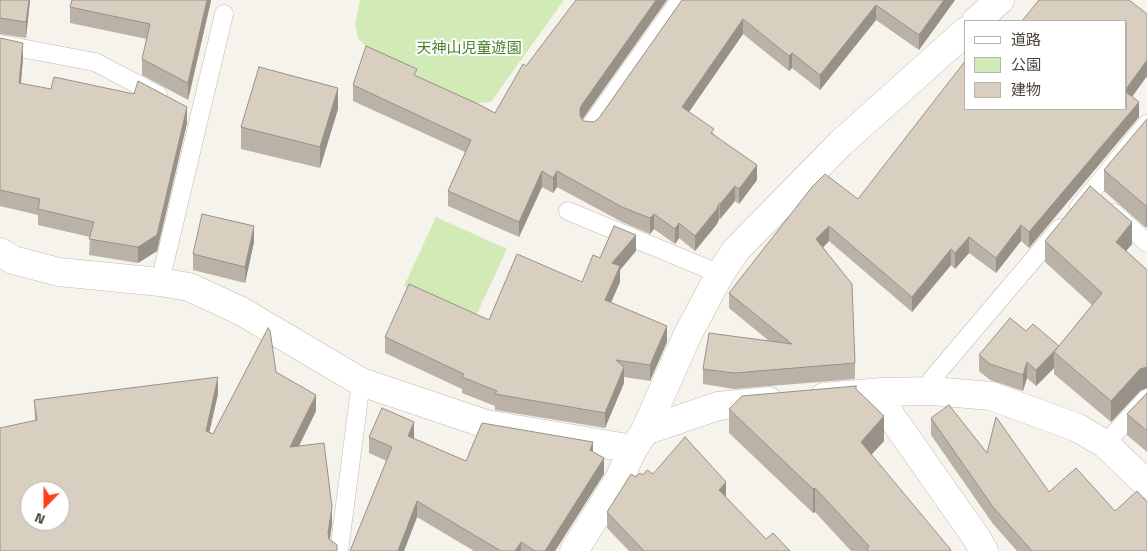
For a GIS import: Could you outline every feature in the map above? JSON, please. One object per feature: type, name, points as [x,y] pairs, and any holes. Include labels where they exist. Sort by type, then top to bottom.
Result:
[{"type":"street","points":[[977,20],[1000,0]]},
{"type":"street","points":[[574,551],[618,481],[687,336],[720,274],[736,250],[841,143],[964,33]]},
{"type":"street","points":[[0,252],[13,260],[59,272],[160,282],[189,287],[241,311],[361,382],[486,424],[639,440],[718,406],[882,392],[932,391],[991,396],[1078,428],[1106,444],[1147,484]]},
{"type":"street","points":[[882,392],[891,416],[984,551]]},
{"type":"lane","points":[[590,126],[680,0]]},
{"type":"lane","points":[[160,282],[224,14]]},
{"type":"lane","points":[[0,44],[96,56],[200,118]]},
{"type":"lane","points":[[932,391],[932,379],[1147,124]]},
{"type":"lane","points":[[1090,193],[1147,243]]},
{"type":"lane","points":[[568,211],[720,274]]},
{"type":"lane","points":[[339,551],[361,382]]},
{"type":"lane","points":[[1106,444],[1147,398]]},
{"type":"green space","name":"天神山児童遊園","points":[[360,0],[564,0],[491,102],[473,104],[413,75],[366,47],[358,38],[355,24]]},
{"type":"green space","points":[[436,217],[507,249],[475,318],[404,286]]},
{"type":"building","points":[[0,0],[29,0],[26,22],[0,18]]},
{"type":"building","points":[[72,0],[207,0],[188,83],[142,59],[150,24],[70,7]]},
{"type":"building","points":[[576,0],[656,0],[581,106],[580,116],[584,121],[594,122],[599,118],[682,0],[944,0],[919,35],[876,5],[820,75],[792,53],[789,56],[743,19],[682,107],[714,129],[711,133],[757,165],[739,189],[735,186],[719,204],[695,236],[679,223],[675,229],[654,214],[650,218],[622,207],[557,171],[553,178],[542,171],[519,222],[448,191],[471,140],[353,85],[366,46],[417,69],[414,75],[495,113],[523,64],[526,66]]},
{"type":"building","points":[[1039,0],[1129,0],[1147,14],[1147,60],[1127,88],[1127,20],[1023,20]]},
{"type":"building","points":[[0,38],[23,43],[19,83],[51,89],[54,77],[134,94],[138,81],[187,107],[157,235],[138,247],[89,239],[94,222],[38,209],[40,199],[0,190]]},
{"type":"building","points":[[964,63],[964,110],[1127,110],[1127,93],[1139,102],[1029,232],[1021,225],[996,258],[969,237],[955,253],[951,249],[912,297],[829,226],[816,239],[852,284],[855,363],[734,373],[703,369],[709,333],[792,344],[729,293],[812,187],[825,174],[858,199]]},
{"type":"building","points":[[259,67],[338,88],[320,147],[241,127]]},
{"type":"building","points":[[1147,119],[1147,205],[1146,206],[1104,170]]},
{"type":"building","points":[[1090,186],[1132,222],[1116,242],[1147,270],[1147,367],[1140,369],[1111,401],[1054,352],[1102,293],[1045,241]]},
{"type":"building","points":[[202,214],[254,226],[245,267],[193,254]]},
{"type":"building","points":[[614,226],[636,235],[612,263],[620,266],[605,300],[667,326],[650,365],[616,360],[624,367],[605,413],[495,394],[497,391],[462,377],[464,374],[385,337],[409,284],[489,320],[517,254],[582,282],[593,255],[600,258]]},
{"type":"building","points":[[1010,318],[1026,331],[1033,324],[1059,346],[1036,370],[1027,362],[1023,375],[990,364],[979,355]]},
{"type":"building","points":[[268,328],[270,330],[276,372],[316,395],[290,447],[324,443],[332,507],[328,533],[329,539],[337,545],[337,551],[0,551],[0,428],[37,420],[34,400],[218,377],[206,431],[213,434]]},
{"type":"building","points":[[856,386],[856,389],[884,416],[861,442],[951,550],[869,551],[867,549],[869,546],[815,488],[813,489],[729,409],[742,396]]},
{"type":"building","points":[[1147,393],[1147,431],[1127,414]]},
{"type":"building","points":[[949,405],[987,453],[996,417],[1049,492],[1076,468],[1115,511],[1137,491],[1147,502],[1147,551],[1032,551],[993,507],[931,418]]},
{"type":"building","points":[[382,408],[414,422],[408,436],[466,461],[482,423],[593,442],[590,450],[604,458],[545,551],[535,551],[521,542],[515,551],[501,551],[417,501],[398,551],[350,551],[392,447],[369,437]]},
{"type":"building","points":[[685,437],[726,482],[719,490],[766,539],[773,533],[790,551],[644,551],[607,512],[631,474],[636,477],[640,473],[643,475],[647,470],[653,474]]}]
